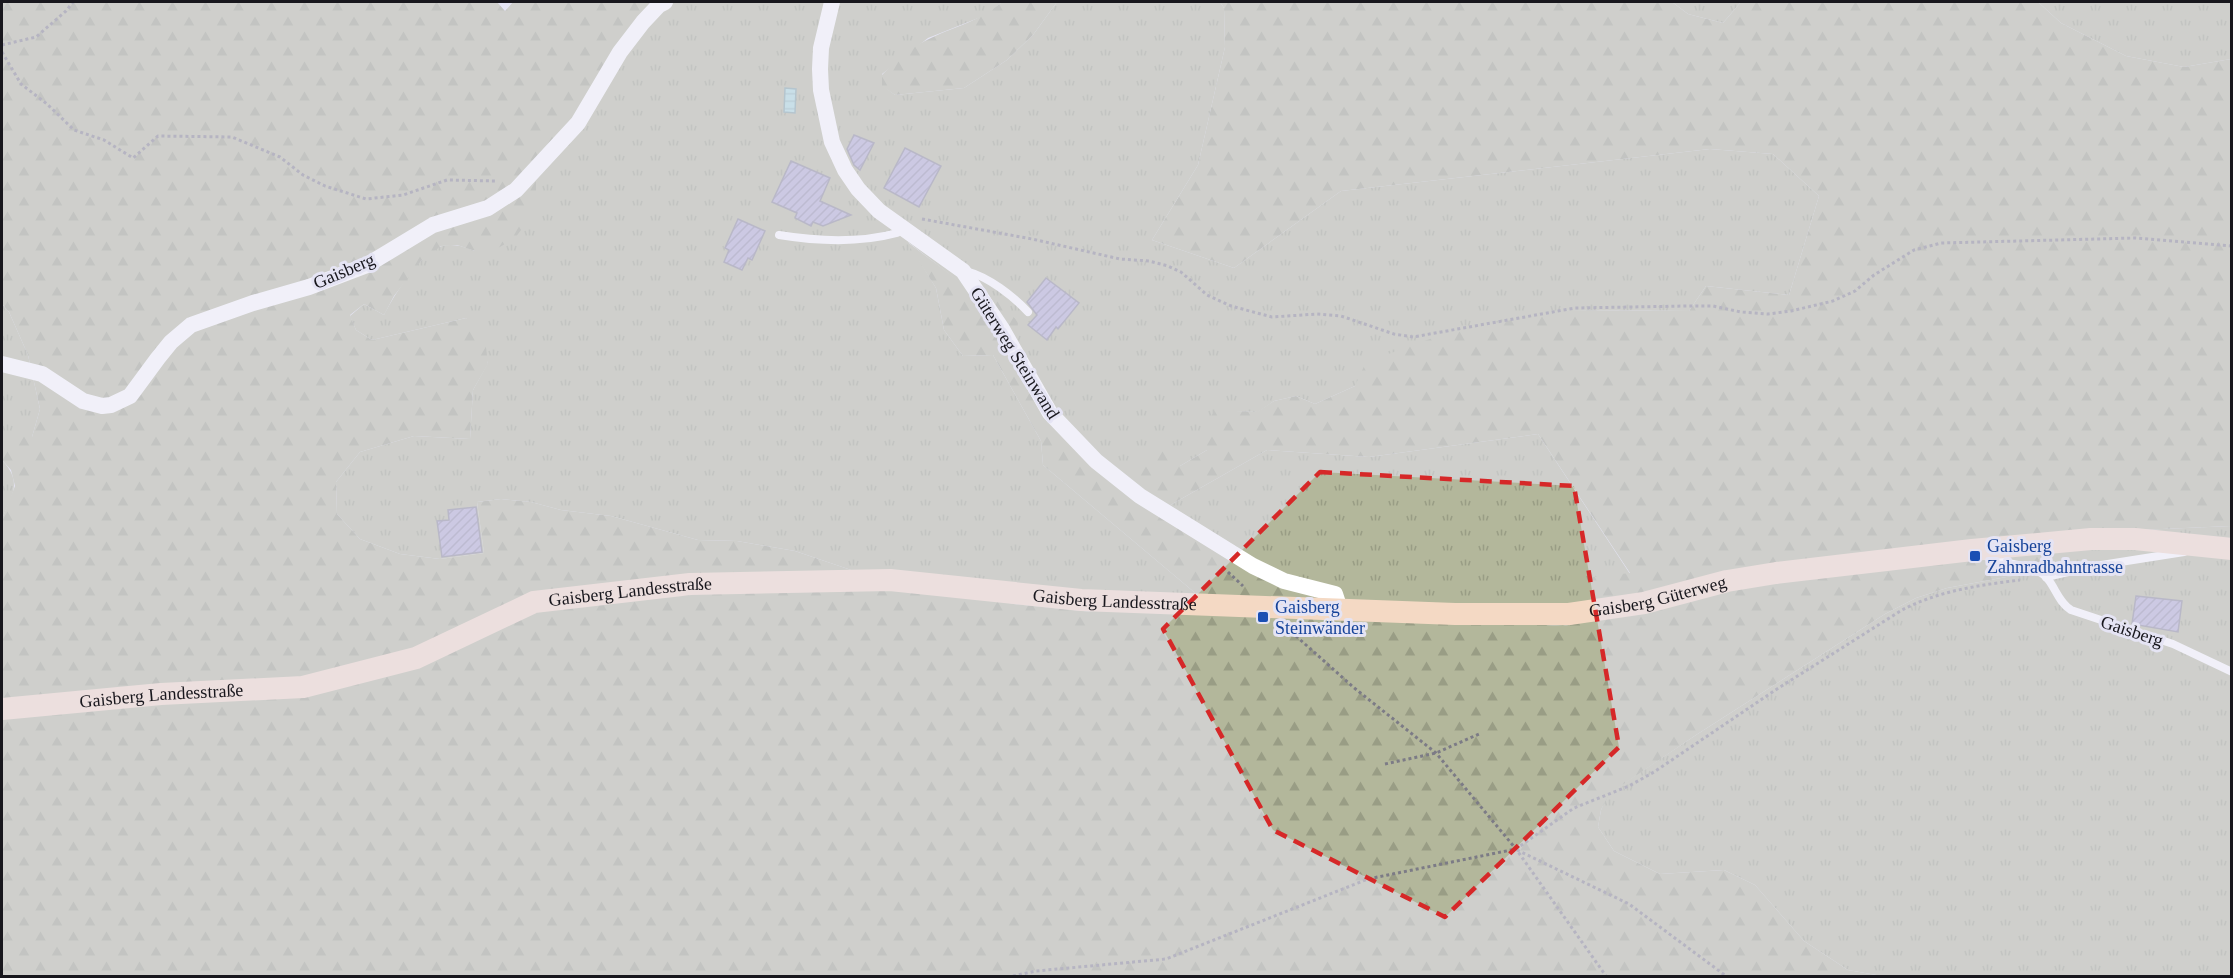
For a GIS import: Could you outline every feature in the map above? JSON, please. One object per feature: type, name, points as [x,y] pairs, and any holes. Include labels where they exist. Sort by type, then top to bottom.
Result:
[{"type":"main road","name":"Gaisberg Güterweg","points":[[1340,609],[1455,614],[1569,614],[1644,603],[1727,581],[1776,573],[1974,550],[2091,539],[2135,539],[2222,548]]},
{"type":"main road","name":"Gaisberg Landesstraße","points":[[2,709],[161,694],[303,687],[416,658],[534,602],[690,584],[890,580],[1081,600],[1270,606]]},
{"type":"main road","points":[[1270,606],[1340,609]]},
{"type":"street","name":"Gaisberg","points":[[2,364],[42,374],[83,401],[102,406],[111,405],[130,396],[158,358],[191,325],[253,303],[309,287],[367,265],[432,225],[488,208],[516,189],[578,123],[620,52],[643,22],[659,5],[665,2]]},
{"type":"street","name":"Güterweg Steinwand","points":[[832,2],[821,48],[820,69],[826,118],[832,142],[845,170],[858,189],[879,211],[963,271],[1002,329],[1050,413],[1096,461],[1140,496],[1253,566],[1284,580],[1335,594],[1340,609]]},
{"type":"lane","points":[[779,235],[804,239],[865,238],[897,233],[896,223]]},
{"type":"lane","points":[[963,271],[976,274],[1006,293],[1028,312]]},
{"type":"lane","points":[[1974,550],[1988,558],[2025,566],[2046,577],[2095,566],[2222,548]]},
{"type":"lane","name":"Gaisberg","points":[[2046,577],[2054,586],[2061,601],[2071,610],[2173,644],[2232,672]]},
{"type":"path","points":[[2,45],[36,37],[73,2]]},
{"type":"path","points":[[2,52],[21,84],[47,104],[74,130],[104,140],[133,158],[158,136],[232,137],[280,157],[303,176],[325,186],[366,199],[403,195],[447,180],[522,183]]},
{"type":"path","points":[[896,223],[908,217],[1032,239],[1120,259],[1149,261],[1181,272],[1207,295],[1231,306],[1272,317],[1317,314],[1341,316],[1394,334],[1413,337],[1575,308],[1713,306],[1741,312],[1768,314],[1791,311],[1833,301],[1855,291],[1874,275],[1914,250],[1941,243],[2135,238],[2232,246]]},
{"type":"path","points":[[1222,566],[1270,606],[1353,687],[1436,753],[1516,849],[1606,976]]},
{"type":"path","points":[[1013,976],[1036,971],[1166,959],[1368,879],[1516,849],[1574,808],[1629,786],[1654,772],[1777,689],[1889,617],[1917,602],[1963,589],[2046,577]]},
{"type":"path","points":[[1385,764],[1436,753],[1479,734]]},
{"type":"path","points":[[1516,849],[1629,904],[1726,976]]},
{"type":"highlighted area","points":[[1320,472],[1574,486],[1619,747],[1445,917],[1273,830],[1163,629]]},
{"type":"green space","points":[[2,2],[497,2],[505,11],[513,2],[658,2],[626,50],[588,122],[536,179],[536,210],[515,238],[493,251],[475,251],[457,245],[441,246],[421,261],[394,296],[384,315],[364,304],[350,315],[356,330],[372,340],[466,318],[485,339],[488,364],[473,390],[470,439],[414,436],[360,452],[336,482],[337,514],[360,539],[400,554],[440,559],[484,553],[477,502],[501,499],[531,502],[561,510],[611,516],[698,540],[737,541],[795,551],[857,572],[1014,604],[1093,612],[1202,611],[1194,592],[1043,465],[1041,441],[993,355],[963,356],[944,330],[936,288],[906,241],[971,290],[998,299],[1018,322],[1015,360],[1114,481],[1160,449],[1180,466],[1207,450],[1201,433],[1215,410],[1257,412],[1274,401],[1296,396],[1315,404],[1355,386],[1366,362],[1455,330],[1569,310],[1689,311],[1706,286],[1789,295],[1819,196],[1773,154],[1710,149],[1341,191],[1234,268],[1152,240],[1198,165],[1225,47],[1224,8],[1220,2],[1672,2],[1688,14],[1723,23],[1741,2],[2038,2],[2061,23],[2126,56],[2184,67],[2231,59],[2231,526],[2071,533],[2046,550],[2045,559],[2028,573],[1947,588],[1916,598],[1885,614],[1696,735],[1609,794],[1601,810],[1598,827],[1614,851],[1660,874],[1724,870],[1755,885],[1804,941],[1848,970],[1882,976],[2,976],[2,519],[15,486],[11,470],[2,460],[2,445],[16,435],[32,437],[40,409],[28,355],[9,312],[2,304]],"holes":[[[1538,434],[1630,573],[1592,577],[1585,588],[1595,620],[1563,626],[1296,610],[1294,590],[1160,511],[1267,450],[1369,457]]]},
{"type":"green space","points":[[658,2],[1002,2],[986,15],[928,38],[882,74],[882,85],[895,95],[964,88],[1007,60],[1033,35],[1057,2],[1220,2],[1224,8],[1225,47],[1198,165],[1152,240],[1234,268],[1341,191],[1710,149],[1773,154],[1819,196],[1789,295],[1706,286],[1689,311],[1569,310],[1355,386],[1315,404],[1296,396],[1274,401],[1258,412],[1215,411],[1207,450],[1180,466],[1114,482],[1052,426],[971,291],[908,242],[936,288],[944,330],[963,356],[993,355],[1041,441],[1043,465],[1194,592],[1202,612],[1093,612],[1014,604],[857,572],[795,551],[737,541],[698,540],[611,516],[501,499],[477,502],[484,553],[440,559],[400,554],[360,539],[337,514],[336,482],[360,452],[414,436],[470,439],[473,390],[488,363],[466,318],[372,340],[356,330],[350,316],[364,304],[384,315],[409,275],[425,256],[434,250],[451,245],[475,251],[536,179]]},
{"type":"green space","points":[[1002,2],[1057,2],[1033,35],[1007,60],[964,88],[895,95],[882,86],[882,75],[911,49],[924,41],[976,19]]},
{"type":"green space","points":[[1672,2],[1741,2],[1723,23],[1688,14]]},
{"type":"green space","points":[[2038,2],[2231,2],[2231,59],[2184,67],[2126,56],[2061,23]]},
{"type":"green space","points":[[2,304],[9,312],[28,355],[40,409],[32,437],[2,460]]},
{"type":"green space","points":[[1538,434],[1630,574],[1589,600],[1595,620],[1563,626],[1296,611],[1160,511],[1267,450],[1369,457]]},
{"type":"green space","points":[[2,460],[12,475],[14,489],[2,519]]},
{"type":"green space","points":[[2231,526],[2231,976],[1882,976],[1848,970],[1804,941],[1755,885],[1724,870],[1660,874],[1614,851],[1598,827],[1601,810],[1608,794],[1885,614],[1916,598],[1947,588],[2028,573],[2045,559],[2046,550],[2071,533]]},
{"type":"shaded area","points":[[785,88],[796,89],[795,113],[784,112]]},
{"type":"building","points":[[854,135],[874,143],[860,170],[854,165],[847,149]]},
{"type":"building","points":[[905,148],[941,166],[919,207],[884,188]]},
{"type":"building","points":[[791,161],[830,178],[820,201],[851,215],[823,226],[813,222],[811,226],[795,218],[797,213],[772,202]]},
{"type":"building","points":[[738,219],[765,231],[752,260],[748,258],[742,270],[724,262],[729,250],[725,248]]},
{"type":"building","points":[[1046,278],[1079,303],[1047,340],[1028,325],[1037,315],[1027,302]]},
{"type":"building","points":[[476,507],[482,552],[442,557],[437,521],[449,520],[448,510]]},
{"type":"building","points":[[2136,596],[2182,601],[2178,632],[2132,624]]},
{"type":"place","name":"Gaisberg Zahnradbahntrasse","points":[[1975,556]]},
{"type":"place","name":"Gaisberg Steinwänder","points":[[1263,617]]}]
